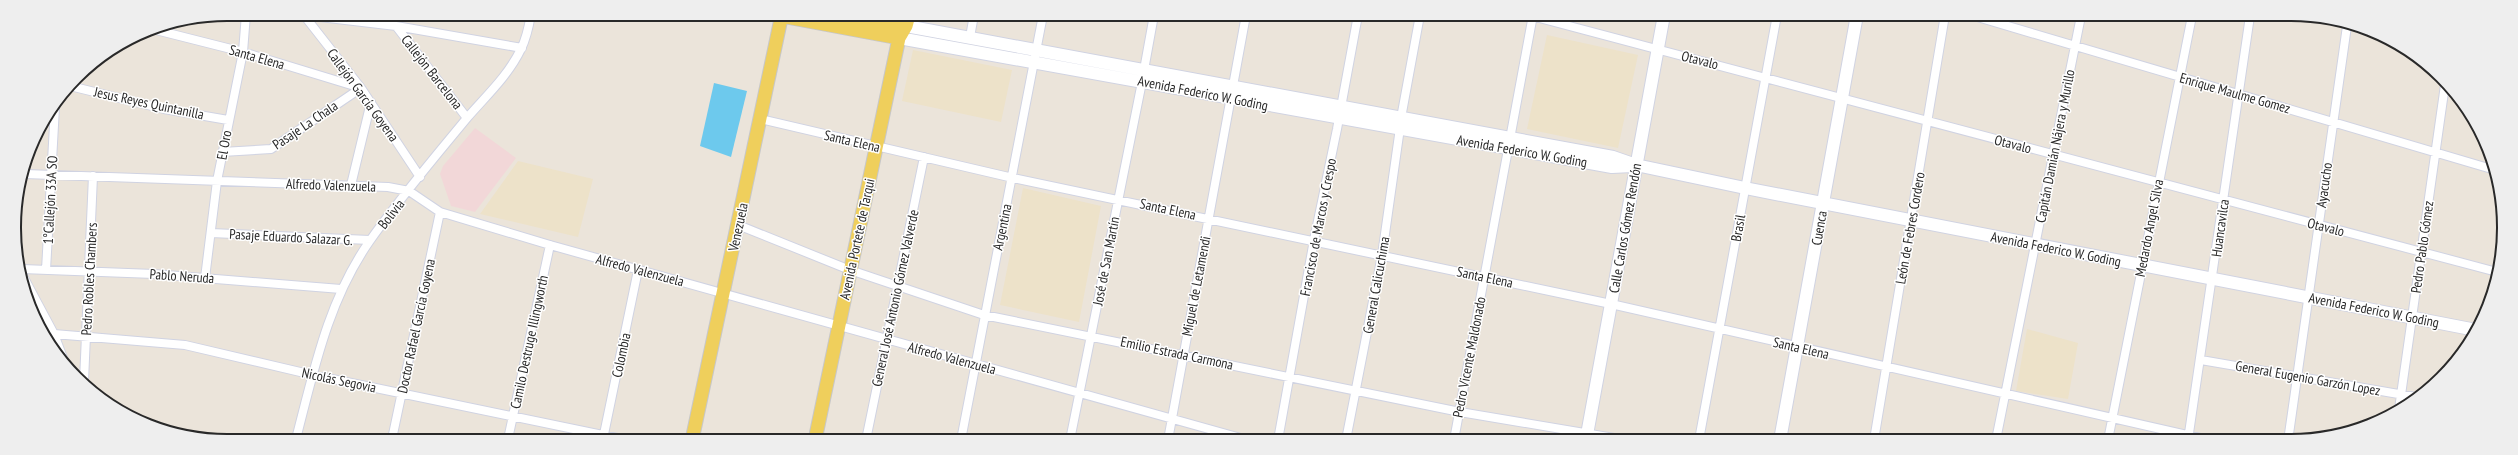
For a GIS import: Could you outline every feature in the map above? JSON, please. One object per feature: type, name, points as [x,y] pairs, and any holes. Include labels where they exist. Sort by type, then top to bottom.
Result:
[{"type":"main road","name":"Venezuela","points":[[693,434],[760,119],[777,21]]},
{"type":"main road","name":"Avenida Federico W. Goding","points":[[810,21],[899,38]]},
{"type":"main road","name":"Avenida Portete de Tarqui","points":[[816,434],[902,21]]},
{"type":"street","name":"El Oro","points":[[205,278],[217,181],[228,120],[243,52],[245,21]]},
{"type":"street","name":"Callejón García Goyena","points":[[308,21],[361,88],[420,177]]},
{"type":"street","points":[[357,21],[396,26],[522,48]]},
{"type":"street","name":"Bolivia","points":[[297,434],[327,323],[341,289],[370,240],[468,118],[498,84],[522,48],[529,21]]},
{"type":"street","name":"Avenida Federico W. Goding","points":[[906,21],[970,37],[1036,49],[1143,76]]},
{"type":"street","points":[[970,37],[973,21]]},
{"type":"street","name":"Argentina","points":[[962,434],[974,364],[1013,178],[1042,21]]},
{"type":"street","name":"José de San Martín","points":[[1071,434],[1153,21]]},
{"type":"street","name":"Miguel de Letamendi","points":[[1169,434],[1245,21]]},
{"type":"street","name":"Francisco de Marcos y Crespo","points":[[1279,434],[1314,240],[1357,21]]},
{"type":"street","name":"General Calicuchima","points":[[1347,434],[1382,255],[1401,123],[1419,21]]},
{"type":"street","name":"Pedro Vicente Maldonado","points":[[1455,434],[1530,21]]},
{"type":"street","name":"Otavalo","points":[[1550,21],[1764,76],[1928,122],[2054,154],[2318,226],[2421,250],[2492,271]]},
{"type":"street","name":"Calle Carlos Gómez Rendón","points":[[1587,434],[1663,21]]},
{"type":"street","name":"Brasil","points":[[1700,434],[1764,76],[1776,21]]},
{"type":"street","name":"Cuenca","points":[[1781,434],[1856,21]]},
{"type":"street","name":"León de Febres Cordero","points":[[1875,434],[1944,21]]},
{"type":"street","name":"Enrique Maulme Gomez","points":[[1991,21],[2488,168]]},
{"type":"street","name":"Capitán Damián Nájera y Murillo","points":[[1997,434],[2080,21]]},
{"type":"street","name":"Medardo Angel Silva","points":[[2109,434],[2191,21]]},
{"type":"street","name":"Huancavilca","points":[[2189,434],[2213,278],[2237,93],[2249,21]]},
{"type":"street","name":"Callejón Barcelona","points":[[396,26],[468,118]]},
{"type":"street","name":"Ayacucho","points":[[2289,434],[2299,376],[2318,226],[2347,29]]},
{"type":"street","name":"Santa Elena","points":[[162,32],[243,52],[361,88]]},
{"type":"street","name":"Avenida Federico W. Goding","points":[[899,38],[1034,61],[1143,76],[1509,143],[1613,157],[1636,166],[1745,188],[1911,219],[2035,245],[2213,278],[2470,329]]},
{"type":"street","name":"Jesus Reyes Quintanilla","points":[[75,87],[164,109],[228,120]]},
{"type":"street","name":"Pasaje La Chala","points":[[222,152],[271,150],[361,88]]},
{"type":"street","name":"Pedro Pablo Gómez","points":[[2400,402],[2444,89]]},
{"type":"street","points":[[351,185],[371,102]]},
{"type":"street","name":"1°Callejón 33A SO","points":[[46,270],[54,115]]},
{"type":"street","name":"Santa Elena","points":[[760,119],[1013,178],[1314,240],[1611,304],[1887,368],[2113,418],[2173,434]]},
{"type":"street","name":"General José Antonio Gómez Valverde","points":[[867,434],[924,157]]},
{"type":"street","name":"Alfredo Valenzuela","points":[[28,174],[351,185],[388,187],[409,191],[440,212],[550,245],[1225,434]]},
{"type":"street","name":"Pedro Robles Chambers","points":[[84,377],[93,176]]},
{"type":"street","name":"Doctor Rafael García Goyena","points":[[393,434],[440,212]]},
{"type":"street","name":"Emilio Estrada Carmona","points":[[738,225],[850,270],[984,315],[1184,354],[1290,378],[1357,389],[1460,412],[1576,434]]},
{"type":"street","name":"Pasaje Eduardo Salazar G.","points":[[211,233],[370,240]]},
{"type":"street","name":"Camilo Destruge Illingworth","points":[[509,434],[550,245]]},
{"type":"street","name":"Pablo Neruda","points":[[25,269],[89,271],[205,278],[341,289]]},
{"type":"street","name":"Colombia","points":[[604,434],[638,270]]},
{"type":"street","points":[[30,287],[54,334],[58,344]]},
{"type":"street","name":"Nicolás Segovia","points":[[54,334],[185,345],[313,375],[513,417],[586,434]]},
{"type":"street","name":"General Eugenio Garzón Lopez","points":[[2201,360],[2410,396]]},
{"type":"shaded area","points":[[1547,35],[1638,55],[1618,148],[1527,129]]},
{"type":"shaded area","points":[[913,50],[1012,70],[1001,122],[902,101]]},
{"type":"shaded area","points":[[475,128],[516,158],[475,212],[451,206],[440,174],[443,166]]},
{"type":"shaded area","points":[[518,161],[593,179],[578,237],[480,214]]},
{"type":"shaded area","points":[[1023,188],[1101,206],[1079,322],[1000,305]]},
{"type":"shaded area","points":[[2027,329],[2078,343],[2068,399],[2016,391]]},
{"type":"water","points":[[714,83],[747,91],[731,157],[700,146]]}]
